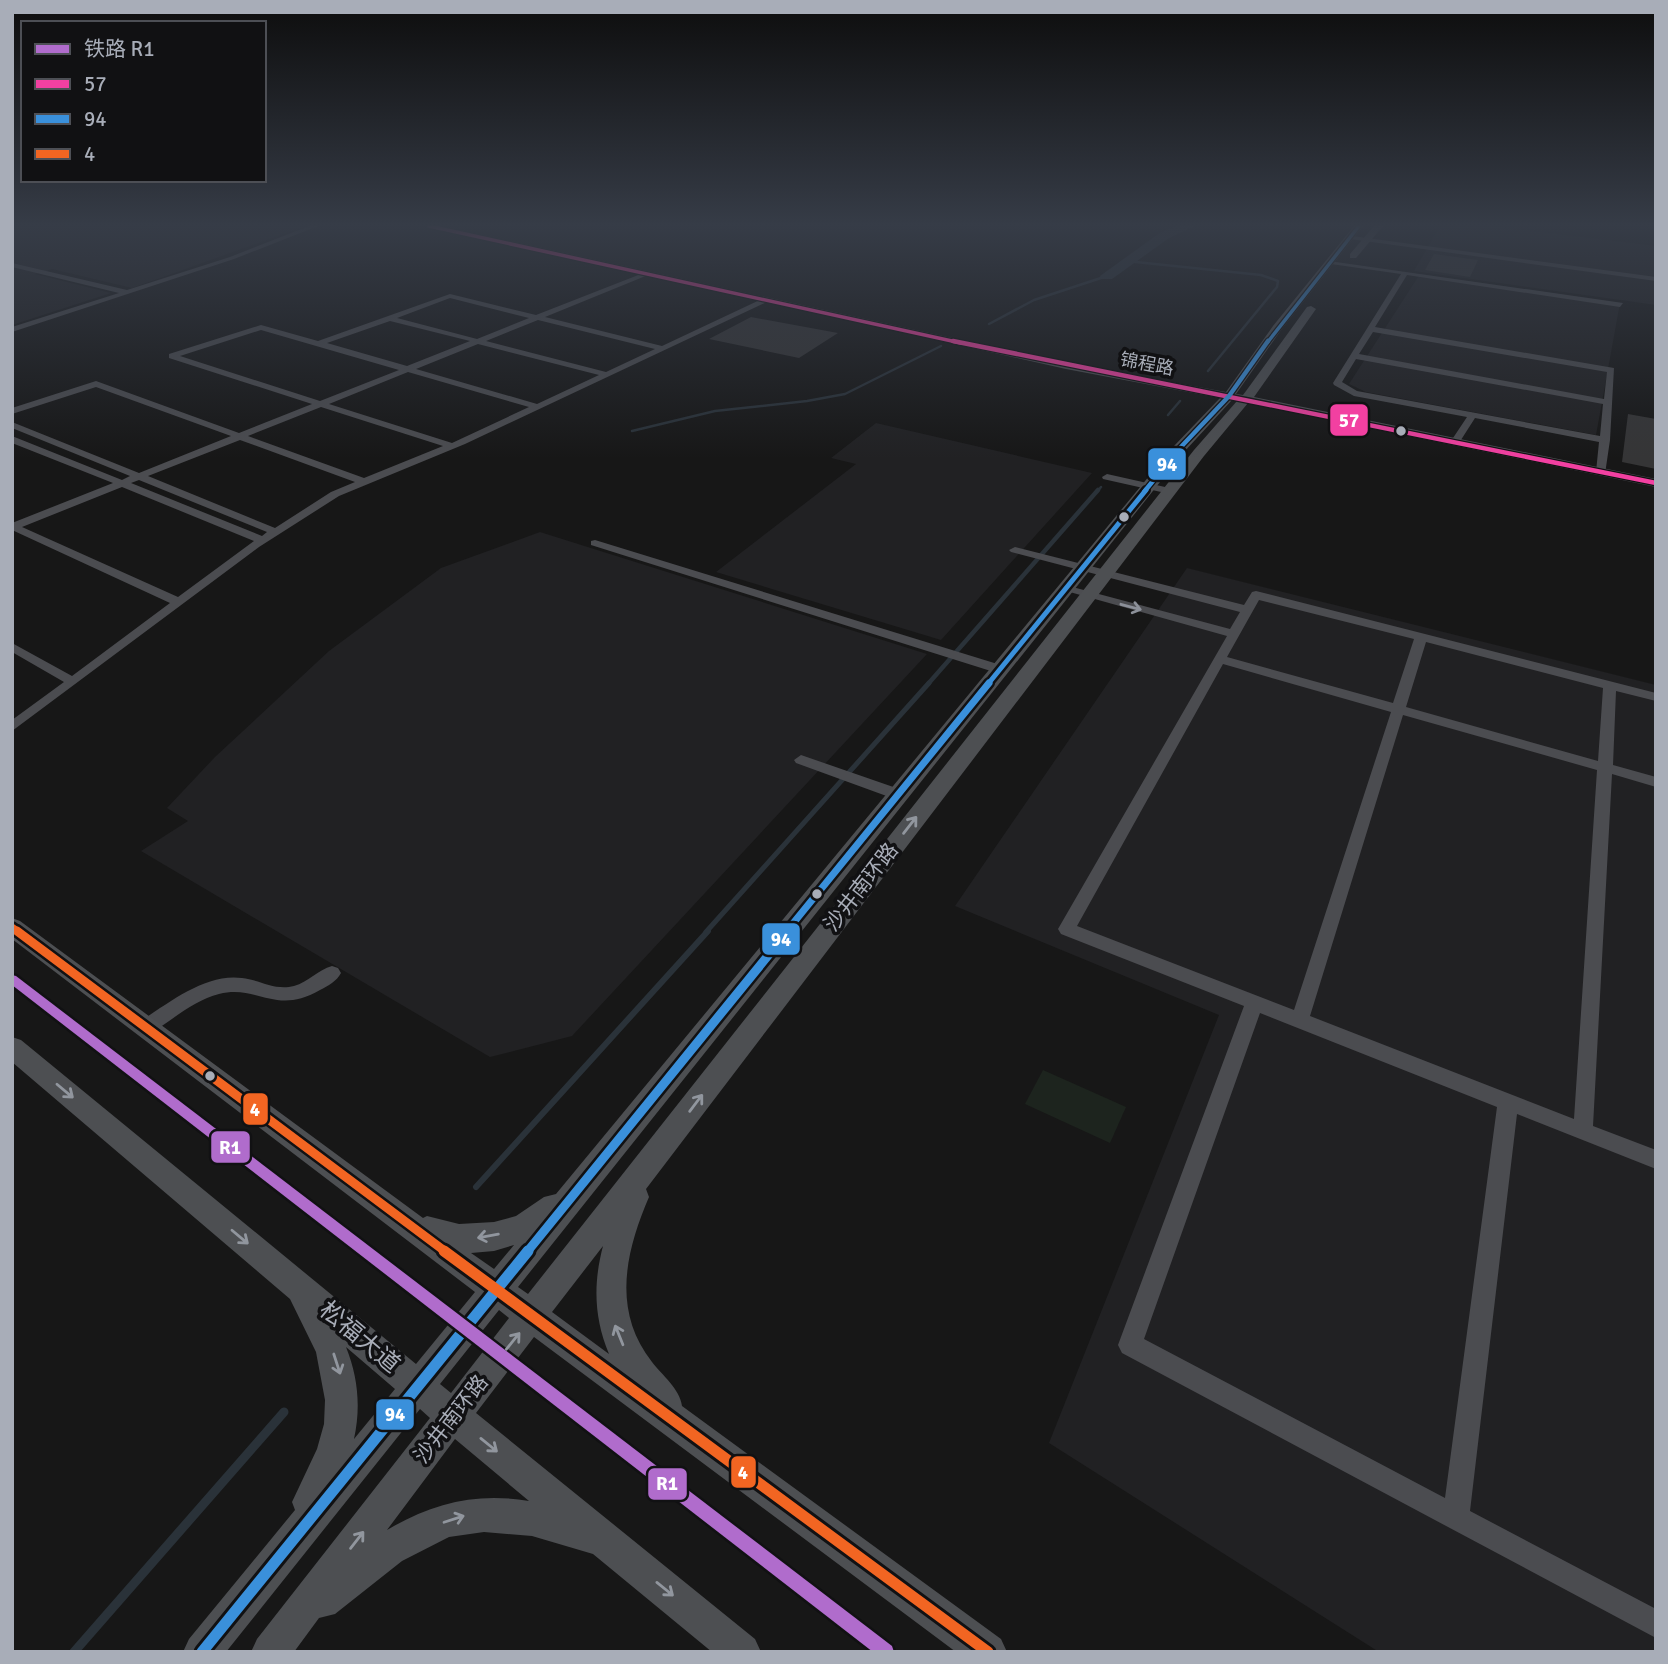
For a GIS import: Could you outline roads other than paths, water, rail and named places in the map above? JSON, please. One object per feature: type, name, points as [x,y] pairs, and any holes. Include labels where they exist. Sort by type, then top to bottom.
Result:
[{"type":"main road","name":"锦程路","points":[[784,304],[928,334],[978,348],[1183,388],[1245,394]]},
{"type":"main road","name":"锦程路","points":[[802,304],[1601,467],[1656,474]]},
{"type":"main road","name":"沙井南环路","points":[[202,1652],[1082,567],[1159,489],[1245,394],[1277,328],[1300,304]]},
{"type":"main road","points":[[1183,388],[1209,402],[1245,394],[1298,406]]},
{"type":"main road","points":[[1245,394],[1253,413],[1298,406]]},
{"type":"main road","name":"锦程路","points":[[1601,467],[1656,483]]},
{"type":"main road","name":"沙井南环路","points":[[275,1646],[1106,574],[1159,489]]},
{"type":"main road","points":[[12,927],[495,1289],[988,1652]]},
{"type":"main road","name":"松福大道","points":[[12,1047],[453,1416],[742,1652]]},
{"type":"main road","points":[[666,1142],[642,1181],[624,1220],[613,1268],[613,1319],[622,1343],[639,1373],[687,1430]]},
{"type":"main road","points":[[402,1219],[443,1237],[490,1237],[512,1231],[549,1212],[586,1177]]},
{"type":"main road","points":[[268,1570],[333,1458],[344,1407],[342,1380],[327,1337],[294,1282]]},
{"type":"main road","points":[[275,1646],[355,1572],[416,1533],[450,1520],[467,1515],[540,1519],[604,1539]]},
{"type":"street","points":[[12,330],[92,304]]},
{"type":"street","points":[[318,344],[429,304]]},
{"type":"street","points":[[482,304],[664,349]]},
{"type":"street","points":[[13,527],[568,304]]},
{"type":"street","points":[[12,727],[262,540],[335,495],[453,446],[759,304]]},
{"type":"street","points":[[1386,304],[1337,383],[1354,393],[1605,440]]},
{"type":"street","points":[[1611,304],[1620,305]]},
{"type":"street","points":[[389,318],[608,375]]},
{"type":"street","points":[[453,446],[172,356],[261,327],[538,407]]},
{"type":"street","points":[[1371,329],[1611,370],[1601,467]]},
{"type":"street","points":[[1354,356],[1608,402]]},
{"type":"street","points":[[12,404],[87,380]]},
{"type":"street","points":[[12,411],[96,384],[243,435],[365,482]]},
{"type":"street","points":[[1458,438],[1473,415]]},
{"type":"street","points":[[12,425],[276,532]]},
{"type":"street","points":[[12,439],[262,540]]},
{"type":"street","points":[[1107,477],[1159,489]]},
{"type":"street","points":[[13,527],[178,602]]},
{"type":"street","points":[[595,543],[999,669]]},
{"type":"street","points":[[1015,550],[1247,611]]},
{"type":"street","points":[[1065,589],[1234,635]]},
{"type":"street","points":[[1656,697],[1256,595],[1067,929],[1656,1160]]},
{"type":"street","points":[[1300,1020],[1421,637]]},
{"type":"street","points":[[12,647],[72,681]]},
{"type":"street","points":[[1220,659],[1656,782]]},
{"type":"street","points":[[1583,1131],[1610,685]]},
{"type":"street","points":[[801,760],[897,794]]},
{"type":"street","points":[[146,1027],[203,993],[229,985],[251,986],[286,995],[304,991],[332,973]]},
{"type":"street","points":[[1255,1002],[1130,1345],[1656,1624]]},
{"type":"street","points":[[1456,1517],[1508,1102]]},
{"type":"waterway","points":[[989,324],[1027,304]]},
{"type":"waterway","points":[[1208,371],[1263,304]]},
{"type":"waterway","points":[[632,431],[715,411],[845,394],[941,346]]},
{"type":"waterway","points":[[1168,415],[1180,401]]},
{"type":"waterway","points":[[1097,492],[1101,487]]},
{"type":"waterway","points":[[928,684],[1098,490]]},
{"type":"waterway","points":[[706,932],[929,683]]},
{"type":"waterway","points":[[476,1187],[708,931]]},
{"type":"waterway","points":[[74,1652],[284,1412]]},
{"type":"rail line","name":"R1","points":[[12,979],[886,1652]]}]
